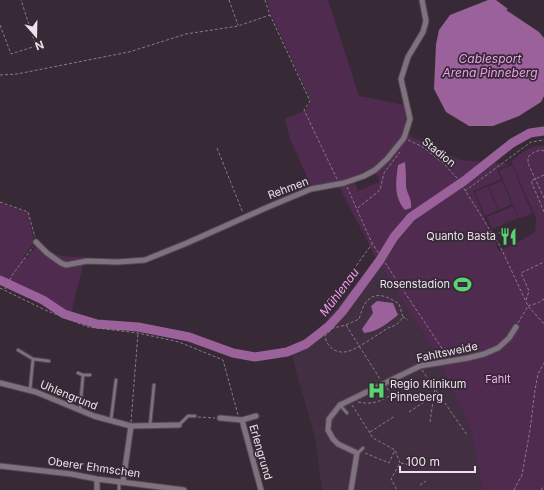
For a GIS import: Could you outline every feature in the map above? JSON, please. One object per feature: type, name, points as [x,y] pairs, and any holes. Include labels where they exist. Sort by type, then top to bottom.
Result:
[{"type":"street","name":"Rehmen","points":[[36,242],[47,253],[66,265],[87,260],[118,262],[145,260],[311,189],[342,183],[364,176],[375,170],[387,159],[404,138],[410,119],[401,79],[408,57],[423,32],[426,21],[422,0]]},
{"type":"street","name":"Fahltsweide","points":[[360,450],[338,444],[328,430],[329,419],[340,405],[420,366],[451,362],[484,354],[498,348],[509,338],[516,327]]},
{"type":"street","name":"Uhlengrund","points":[[0,383],[30,391],[94,416],[131,426],[179,425]]},
{"type":"street","name":"Erlengrund","points":[[220,418],[240,420],[256,416]]},
{"type":"street","name":"Erlengrund","points":[[240,420],[262,490]]},
{"type":"street","points":[[121,482],[131,426]]},
{"type":"street","points":[[351,490],[360,450]]},
{"type":"street","name":"Oberer Ehmschen","points":[[0,466],[71,474],[97,479],[184,490]]},
{"type":"street","points":[[97,479],[97,490]]},
{"type":"lane","points":[[18,350],[33,359],[49,361]]},
{"type":"lane","points":[[30,391],[33,359]]},
{"type":"lane","points":[[78,373],[90,376]]},
{"type":"lane","points":[[80,410],[83,374]]},
{"type":"lane","points":[[111,421],[116,380]]},
{"type":"lane","points":[[150,426],[154,385]]},
{"type":"lane","points":[[340,405],[346,413]]},
{"type":"lane","points":[[179,425],[188,416],[195,416]]},
{"type":"lane","points":[[119,490],[121,482]]},
{"type":"path","points":[[0,25],[12,54],[36,46],[21,0]]},
{"type":"path","points":[[229,0],[238,26]]},
{"type":"path","points":[[265,0],[270,15],[310,101],[304,110],[357,209],[372,243],[451,362]]},
{"type":"path","points":[[0,75],[17,74],[130,52],[186,34],[238,26],[270,15]]},
{"type":"path","name":"Stadion","points":[[408,140],[422,147],[444,163],[458,179],[500,246],[526,300]]},
{"type":"path","points":[[465,190],[531,142],[544,140]]},
{"type":"path","points":[[217,148],[245,217]]},
{"type":"path","points":[[544,152],[541,150],[534,152],[528,157],[528,163],[544,198]]},
{"type":"path","points":[[357,209],[380,190],[384,174],[400,151]]},
{"type":"path","points":[[544,175],[531,181],[544,212]]},
{"type":"path","points":[[0,202],[28,212],[36,242],[9,280],[6,289]]},
{"type":"path","points":[[494,236],[506,230],[507,232]]},
{"type":"path","points":[[330,302],[372,243]]},
{"type":"path","points":[[544,262],[521,273],[529,291],[526,300],[528,306],[544,324]]},
{"type":"path","points":[[0,288],[6,289],[45,310],[88,326],[138,333],[179,342],[223,360],[240,420]]},
{"type":"path","points":[[403,317],[398,324],[346,352],[337,352],[329,346],[325,336],[333,328],[346,325],[359,319],[366,301],[374,296],[384,296],[399,304],[403,317],[408,320]]},
{"type":"path","points":[[516,327],[528,306],[538,303],[544,299]]},
{"type":"path","points":[[346,325],[391,395],[381,401],[373,403],[349,400]]},
{"type":"path","points":[[131,426],[138,333]]},
{"type":"path","points":[[514,490],[522,475],[538,374],[544,363]]},
{"type":"path","points":[[420,366],[467,435]]},
{"type":"path","points":[[430,422],[435,387]]},
{"type":"path","points":[[409,412],[439,393]]},
{"type":"path","points":[[349,400],[373,438],[395,450],[400,463]]},
{"type":"path","points":[[195,416],[220,418]]},
{"type":"path","points":[[369,433],[395,416]]},
{"type":"path","points":[[360,450],[389,464],[395,450]]},
{"type":"path","points":[[400,463],[410,465]]},
{"type":"path","points":[[396,490],[390,479],[400,463]]},
{"type":"path","points":[[420,485],[426,481]]},
{"type":"path","points":[[541,490],[544,486]]},
{"type":"shaded area","name":"Regio Klinikum Pinneberg","points":[[377,260],[435,352],[471,429],[483,490],[322,490],[315,438],[290,349],[317,331]]},
{"type":"green space","name":"Fahlt","points":[[267,0],[328,0],[359,96],[405,105],[408,120],[402,132],[460,160],[511,164],[497,169],[501,179],[473,191],[499,251],[535,232],[536,218],[511,161],[530,148],[544,146],[544,490],[483,490],[471,429],[435,352],[377,260],[339,186],[314,192],[290,139],[285,119],[306,110],[311,101],[271,14]],"holes":[[[405,163],[406,186],[411,204],[411,208],[405,210]],[[377,174],[380,182],[358,191],[355,183]]]},
{"type":"green space","points":[[512,165],[532,213],[519,219],[499,170]]},
{"type":"green space","points":[[502,181],[512,204],[499,210],[489,186]]},
{"type":"green space","points":[[488,186],[498,210],[485,216],[475,192]]},
{"type":"green space","points":[[0,203],[28,213],[34,242],[23,258],[27,258],[37,245],[38,240],[50,251],[59,255],[85,257],[71,313],[44,298],[0,278]]},
{"type":"green space","points":[[513,206],[518,218],[492,229],[487,217]]},
{"type":"water","name":"Cablesport Arena Pinneberg","points":[[488,0],[496,0],[508,9],[506,10],[539,32],[544,38],[544,96],[541,102],[519,116],[493,126],[469,126],[446,112],[434,89],[436,44],[439,30],[450,15]]},
{"type":"water","points":[[405,162],[406,186],[411,208],[405,210],[401,205],[397,194],[396,183],[398,165]]},
{"type":"water","points":[[377,301],[393,303],[398,315],[378,329],[364,333],[362,329],[373,313],[371,306]]},
{"type":"waterway","name":"Mühlenau","points":[[0,280],[43,300],[64,314],[97,324],[138,327],[189,337],[233,353],[255,357],[287,352],[306,344],[329,326],[342,312],[380,260],[394,237],[411,217],[464,181],[512,143],[530,133],[544,131]]},
{"type":"place","name":"Quanto Basta","points":[[509,236]]},
{"type":"place","name":"Rosenstadion","points":[[463,284]]},
{"type":"place","name":"Regio Klinikum Pinneberg","points":[[377,390]]}]
